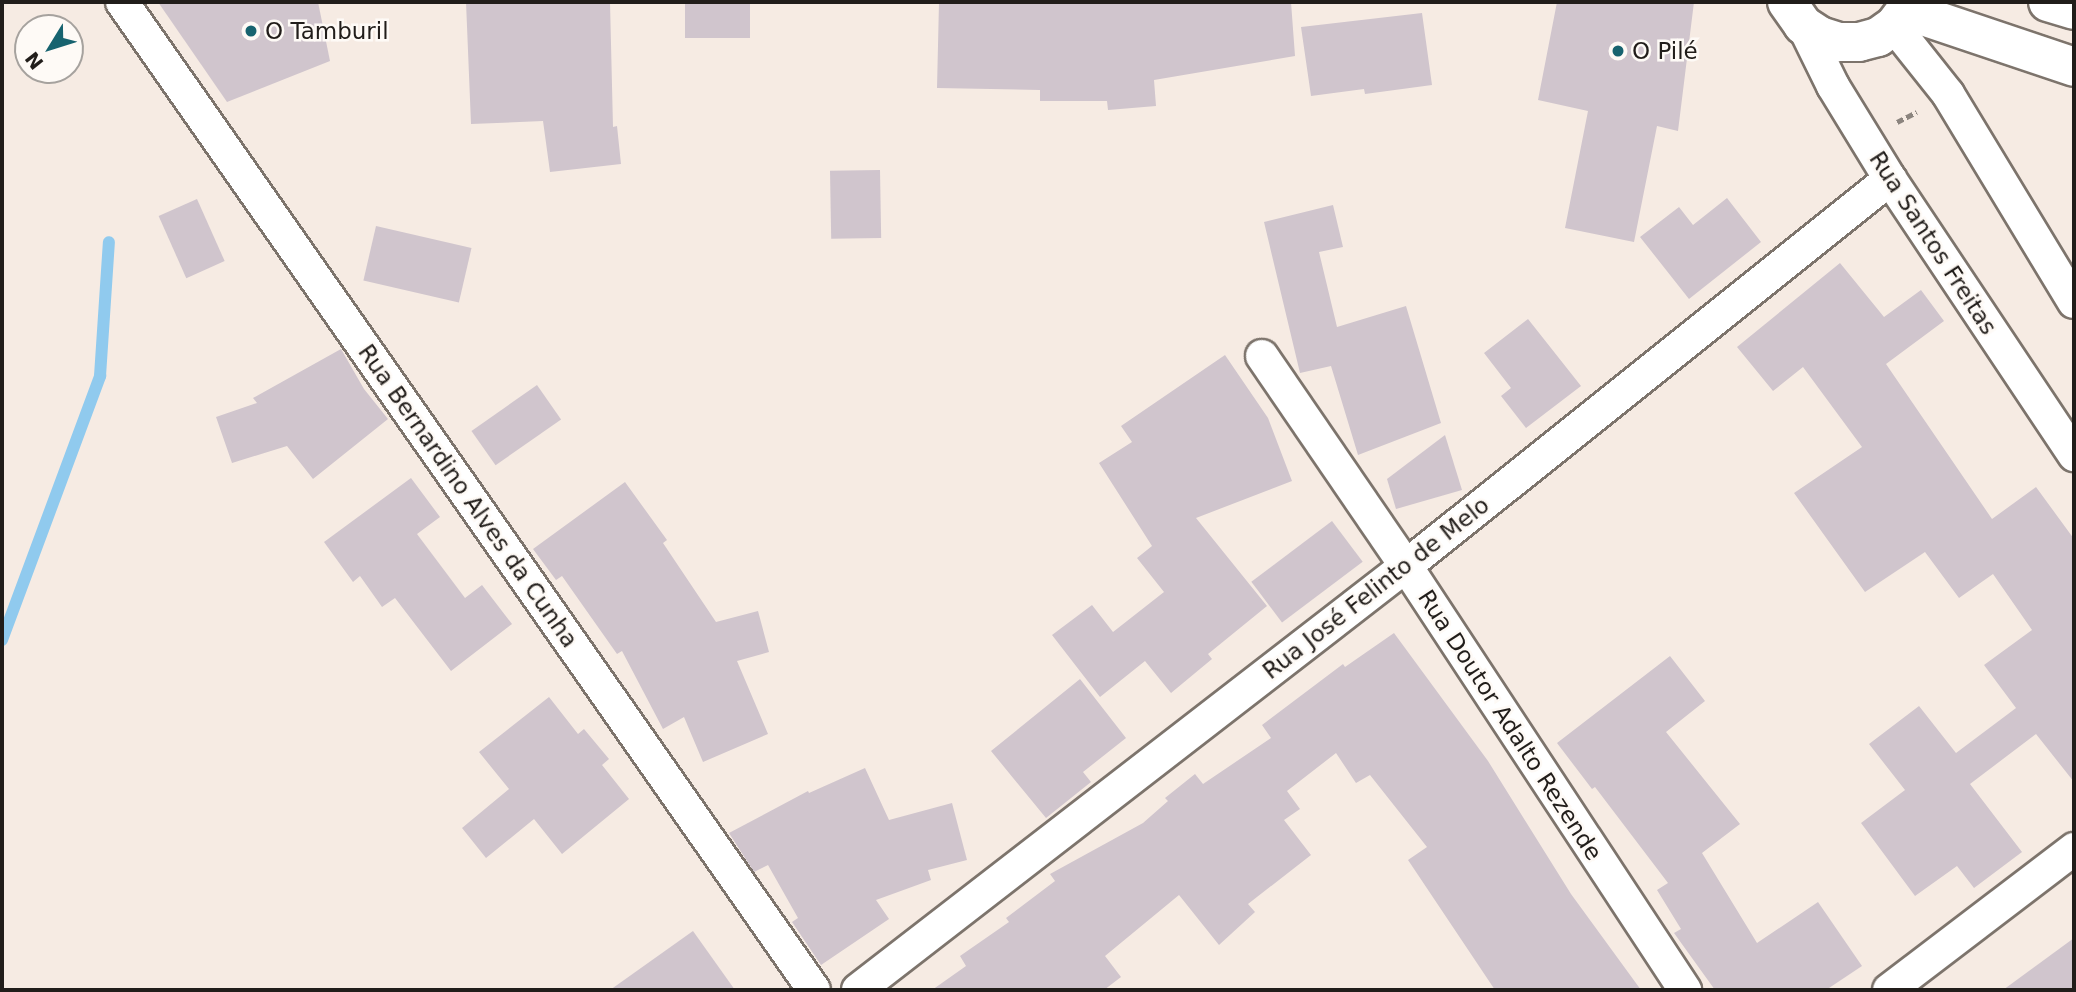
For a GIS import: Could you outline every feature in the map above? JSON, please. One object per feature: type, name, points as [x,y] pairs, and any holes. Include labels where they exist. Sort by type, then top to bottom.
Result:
[{"type":"main road","points":[[2050,2],[2074,10]]},
{"type":"main road","points":[[1795,13],[1820,36],[1839,42],[1859,42],[1878,37],[1905,13],[2074,68]]},
{"type":"street","name":"Rua Bernardino Alves da Cunha","points":[[122,2],[814,990]]},
{"type":"street","name":"Rua Santos Freitas","points":[[1795,13],[1865,140],[2074,455]]},
{"type":"street","points":[[1905,13],[1948,94],[2041,252],[2074,302]]},
{"type":"street","name":"Rua José Felinto de Melo","points":[[858,990],[1406,566],[1890,179]]},
{"type":"street","name":"Rua Doutor Adalto Rezende","points":[[1262,356],[1406,566],[1685,990]]},
{"type":"street","points":[[1889,990],[2074,849]]},
{"type":"path","points":[[1865,140],[1948,94]]},
{"type":"building","name":"O Tamburil","points":[[158,2],[318,2],[330,61],[227,102]]},
{"type":"building","points":[[466,2],[610,2],[613,127],[617,126],[621,164],[550,172],[543,121],[471,124]]},
{"type":"building","points":[[685,2],[750,2],[750,38],[685,38]]},
{"type":"building","points":[[939,2],[1291,2],[1295,56],[1154,80],[1156,106],[1108,110],[1107,101],[1040,101],[1040,90],[937,88]]},
{"type":"building","name":"O Pilé","points":[[1557,2],[1694,2],[1678,131],[1657,126],[1634,242],[1565,228],[1588,111],[1538,100]]},
{"type":"building","points":[[1422,13],[1432,85],[1365,94],[1364,89],[1311,96],[1301,27]]},
{"type":"building","points":[[880,170],[881,238],[831,239],[830,171]]},
{"type":"building","points":[[1727,198],[1761,242],[1689,299],[1640,237],[1679,207],[1693,225]]},
{"type":"building","points":[[197,199],[225,261],[186,278],[159,216]]},
{"type":"building","points":[[1333,205],[1343,247],[1319,252],[1337,327],[1406,306],[1441,423],[1358,455],[1331,366],[1300,373],[1264,222]]},
{"type":"building","points":[[376,226],[471,248],[459,303],[363,281]]},
{"type":"building","points":[[1840,263],[1884,317],[1921,290],[1944,321],[1886,364],[1992,519],[2036,487],[2074,539],[2074,782],[2036,734],[1970,784],[2022,852],[1974,888],[1957,866],[1915,896],[1861,823],[1905,790],[1869,744],[1919,706],[1956,753],[2016,708],[1984,665],[2032,630],[1993,574],[1959,598],[1925,552],[1865,592],[1794,493],[1862,447],[1803,367],[1773,391],[1737,347]]},
{"type":"building","points":[[1528,319],[1581,386],[1526,428],[1501,396],[1511,388],[1484,353]]},
{"type":"building","points":[[341,349],[364,389],[388,419],[313,479],[287,446],[232,463],[216,417],[257,403],[253,398]]},
{"type":"building","points":[[1225,355],[1268,418],[1292,481],[1196,518],[1267,606],[1208,654],[1212,659],[1171,693],[1145,661],[1100,697],[1052,635],[1092,605],[1113,632],[1164,592],[1137,558],[1152,546],[1099,463],[1132,442],[1121,426]]},
{"type":"building","points":[[537,385],[561,419],[496,465],[471,431]]},
{"type":"building","points":[[1445,435],[1462,490],[1396,509],[1387,479]]},
{"type":"building","points":[[411,478],[440,517],[417,534],[465,598],[482,585],[512,624],[451,671],[395,598],[382,607],[360,576],[353,582],[324,542]]},
{"type":"building","points":[[625,482],[667,540],[663,543],[716,622],[758,611],[769,652],[737,661],[768,734],[703,762],[684,717],[663,729],[622,651],[617,654],[562,576],[556,580],[533,549]]},
{"type":"building","points":[[1332,521],[1363,562],[1282,623],[1251,582]]},
{"type":"building","points":[[1394,633],[1488,761],[1571,894],[1641,990],[1495,990],[1408,860],[1427,847],[1370,775],[1356,783],[1336,753],[1287,791],[1300,809],[1284,820],[1311,855],[1248,904],[1255,912],[1219,945],[1179,895],[1105,956],[1121,977],[1104,990],[932,990],[966,966],[960,956],[1009,922],[1006,918],[1055,881],[1050,874],[1143,823],[1168,801],[1165,798],[1195,774],[1203,784],[1271,738],[1262,725],[1343,664],[1345,667]]},
{"type":"building","points":[[1670,656],[1705,701],[1666,732],[1740,824],[1702,853],[1757,943],[1818,902],[1862,966],[1826,990],[1715,990],[1674,933],[1681,929],[1657,890],[1668,883],[1595,787],[1592,789],[1557,743]]},
{"type":"building","points":[[1080,679],[1126,738],[1083,772],[1091,782],[1046,818],[991,751]]},
{"type":"building","points":[[549,697],[578,734],[584,729],[609,759],[602,765],[629,799],[562,854],[534,819],[486,858],[462,828],[509,789],[479,752]]},
{"type":"building","points":[[865,768],[889,820],[952,803],[967,860],[928,870],[931,880],[876,900],[889,919],[821,965],[792,922],[798,918],[768,865],[754,872],[729,833],[808,791],[809,793]]},
{"type":"building","points":[[693,931],[735,990],[610,990]]},
{"type":"building","points":[[2074,938],[2074,990],[2003,990]]},
{"type":"waterway","points":[[2,640],[100,376],[109,242]]},
{"type":"place","name":"O Tamburil","points":[[251,31]]},
{"type":"place","name":"O Pilé","points":[[1618,51]]}]
